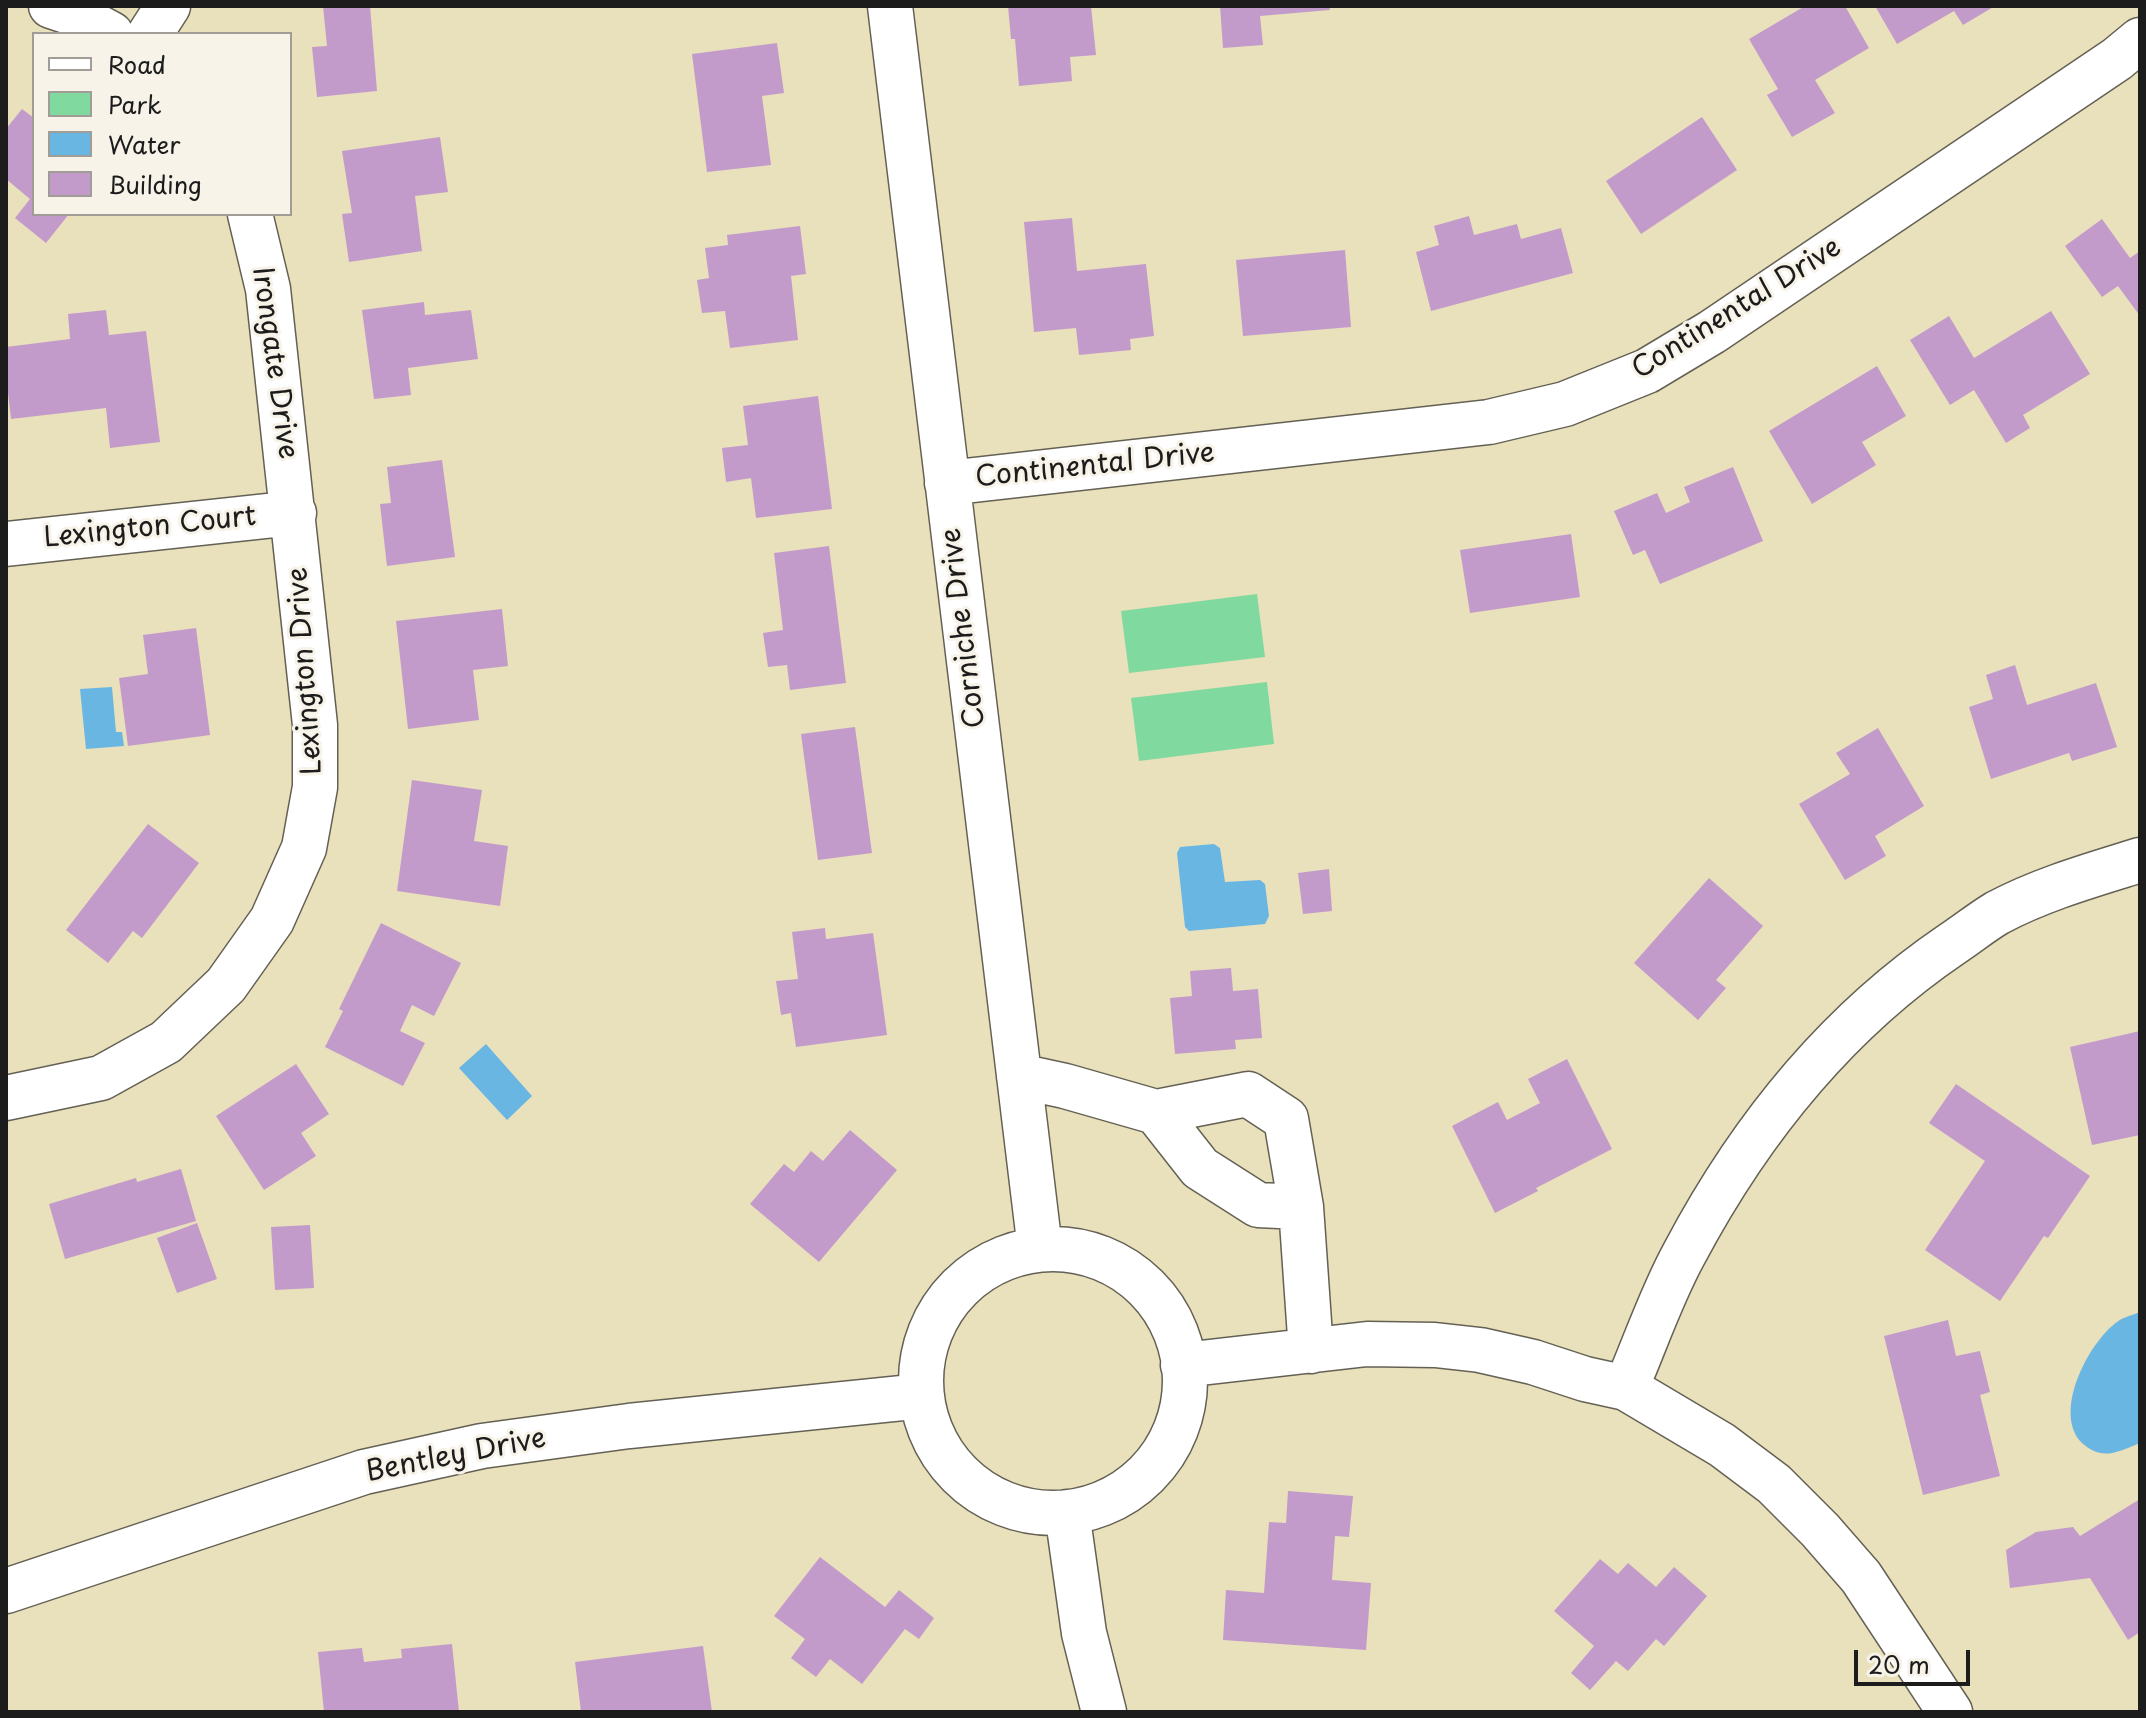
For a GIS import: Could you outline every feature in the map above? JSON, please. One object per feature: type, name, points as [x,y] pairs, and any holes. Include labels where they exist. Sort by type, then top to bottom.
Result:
[{"type":"street","points":[[51,6],[72,13],[107,32]]},
{"type":"street","points":[[151,32],[168,6]]},
{"type":"street","name":"Corniche Drive","points":[[890,6],[1040,1249]]},
{"type":"street","name":"Continental Drive","points":[[947,483],[1489,422],[1565,404],[1647,371],[1712,332],[2117,59],[2140,40]]},
{"type":"street","name":"Irongate Drive","points":[[250,216],[268,289],[294,513]]},
{"type":"street","name":"Lexington Court","points":[[6,544],[294,513]]},
{"type":"street","name":"Lexington Drive","points":[[6,1098],[101,1078],[166,1042],[226,985],[272,920],[304,848],[315,787],[315,725],[294,513]]},
{"type":"street","points":[[1626,1388],[1682,1257],[1723,1185],[1773,1114],[1836,1039],[1909,973],[1997,913],[2072,881],[2140,860]]},
{"type":"street","points":[[1019,1076],[1156,1112],[1248,1094],[1286,1119],[1301,1207],[1311,1351]]},
{"type":"street","points":[[1156,1112],[1200,1168],[1258,1205],[1301,1207]]},
{"type":"street","points":[[1040,1249],[1061,1249],[1099,1257],[1134,1276],[1157,1299],[1179,1340],[1183,1365],[1182,1414],[1169,1445],[1147,1475],[1125,1493],[1089,1509],[1067,1512],[1025,1511],[1004,1505],[969,1484],[944,1457],[929,1426],[922,1396],[921,1371],[929,1336],[944,1307],[966,1282],[1003,1258],[1040,1249]]},
{"type":"street","points":[[1183,1365],[1367,1344],[1435,1345],[1493,1353],[1626,1388],[1722,1445],[1774,1484],[1861,1577],[1950,1712]]},
{"type":"street","name":"Bentley Drive","points":[[6,1591],[364,1472],[482,1446],[629,1426],[922,1396]]},
{"type":"street","points":[[1067,1512],[1084,1633],[1104,1712]]},
{"type":"green space","points":[[1257,594],[1265,657],[1129,673],[1121,611]]},
{"type":"green space","points":[[1267,682],[1274,744],[1139,761],[1131,698]]},
{"type":"water","points":[[112,687],[116,732],[122,732],[124,746],[86,749],[80,689]]},
{"type":"water","points":[[1214,844],[1220,848],[1225,882],[1260,880],[1265,884],[1269,916],[1265,924],[1189,931],[1185,927],[1177,853],[1180,847]]},
{"type":"water","points":[[486,1044],[532,1096],[507,1120],[459,1068]]},
{"type":"water","points":[[2140,1312],[2140,1443],[2107,1454],[2098,1452],[2082,1443],[2074,1430],[2072,1397],[2077,1379],[2106,1332],[2119,1320]]},
{"type":"building","points":[[323,6],[370,6],[377,91],[317,97],[312,47],[327,46]]},
{"type":"building","points":[[1008,6],[1091,6],[1096,55],[1070,57],[1072,81],[1019,86],[1015,39],[1011,39]]},
{"type":"building","points":[[1220,6],[1329,6],[1330,10],[1260,16],[1263,45],[1223,48]]},
{"type":"building","points":[[1805,6],[1845,6],[1869,48],[1815,80],[1835,113],[1792,137],[1767,95],[1778,89],[1749,39]]},
{"type":"building","points":[[1875,6],[1995,6],[1963,25],[1954,11],[1897,44]]},
{"type":"building","points":[[777,43],[784,93],[762,96],[771,165],[707,172],[692,54]]},
{"type":"building","points":[[22,109],[32,116],[32,216],[67,216],[46,243],[15,218],[30,199],[6,179],[6,129]]},
{"type":"building","points":[[1702,117],[1737,170],[1641,234],[1606,181]]},
{"type":"building","points":[[440,137],[448,192],[415,196],[422,251],[349,262],[342,214],[352,213],[342,151]]},
{"type":"building","points":[[1469,216],[1474,235],[1517,224],[1521,239],[1561,228],[1573,273],[1431,311],[1416,252],[1439,245],[1434,226]]},
{"type":"building","points":[[1072,218],[1077,271],[1146,264],[1154,336],[1130,339],[1131,350],[1079,355],[1076,328],[1034,332],[1024,222]]},
{"type":"building","points":[[2102,219],[2130,258],[2140,251],[2140,316],[2118,286],[2102,297],[2065,246]]},
{"type":"building","points":[[800,226],[806,274],[791,276],[798,340],[730,348],[725,311],[702,313],[697,280],[709,278],[705,248],[728,245],[727,235]]},
{"type":"building","points":[[1345,250],[1351,327],[1243,336],[1236,260]]},
{"type":"building","points":[[424,302],[425,315],[471,310],[478,359],[408,368],[411,395],[374,399],[362,310]]},
{"type":"building","points":[[106,310],[109,335],[146,331],[160,442],[110,448],[106,408],[11,419],[6,347],[70,339],[68,314]]},
{"type":"building","points":[[2051,311],[2090,374],[2023,415],[2030,428],[2006,443],[1974,390],[1950,405],[1910,340],[1949,316],[1974,358]]},
{"type":"building","points":[[1877,366],[1906,416],[1862,442],[1876,465],[1812,504],[1769,431]]},
{"type":"building","points":[[818,396],[832,509],[756,518],[751,478],[726,482],[722,448],[748,445],[743,406]]},
{"type":"building","points":[[442,460],[455,557],[387,566],[380,504],[391,503],[387,467]]},
{"type":"building","points":[[1733,467],[1763,541],[1660,584],[1645,550],[1633,555],[1614,511],[1657,493],[1666,513],[1690,502],[1684,487]]},
{"type":"building","points":[[1571,534],[1580,597],[1470,613],[1460,550]]},
{"type":"building","points":[[829,546],[846,683],[790,690],[787,665],[768,667],[763,633],[783,630],[774,553]]},
{"type":"building","points":[[502,609],[508,666],[473,670],[479,720],[408,729],[396,621]]},
{"type":"building","points":[[196,628],[210,735],[128,746],[119,678],[148,674],[143,635]]},
{"type":"building","points":[[2015,665],[2027,705],[2096,683],[2117,747],[2072,761],[2069,753],[1991,779],[1969,707],[1993,699],[1986,675]]},
{"type":"building","points":[[855,727],[872,853],[818,860],[801,734]]},
{"type":"building","points":[[1878,728],[1924,806],[1875,836],[1886,856],[1845,880],[1799,804],[1850,774],[1836,753]]},
{"type":"building","points":[[412,780],[482,790],[474,841],[508,846],[500,906],[397,891]]},
{"type":"building","points":[[148,824],[199,863],[142,938],[133,931],[108,963],[66,930]]},
{"type":"building","points":[[1329,869],[1332,911],[1303,914],[1298,873]]},
{"type":"building","points":[[1709,878],[1763,926],[1716,980],[1726,988],[1698,1020],[1634,963]]},
{"type":"building","points":[[381,923],[461,963],[434,1016],[412,1005],[400,1031],[425,1043],[403,1086],[325,1047],[343,1011],[339,1009]]},
{"type":"building","points":[[825,928],[826,939],[873,933],[887,1035],[796,1047],[791,1013],[781,1015],[776,981],[798,979],[792,932]]},
{"type":"building","points":[[1231,968],[1233,991],[1258,989],[1262,1038],[1235,1040],[1236,1049],[1175,1054],[1170,998],[1192,996],[1190,971]]},
{"type":"building","points":[[2140,1031],[2140,1135],[2092,1145],[2070,1047]]},
{"type":"building","points":[[1567,1059],[1612,1149],[1495,1213],[1452,1126],[1498,1102],[1507,1120],[1540,1103],[1528,1079]]},
{"type":"building","points":[[296,1064],[329,1114],[301,1133],[316,1156],[264,1190],[216,1116]]},
{"type":"building","points":[[1956,1084],[2090,1176],[2000,1301],[1925,1250],[1985,1161],[1929,1123]]},
{"type":"building","points":[[850,1130],[897,1170],[819,1262],[750,1204],[784,1164],[794,1172],[811,1151],[823,1161]]},
{"type":"building","points":[[181,1169],[196,1221],[65,1259],[49,1204],[136,1178],[137,1182]]},
{"type":"building","points":[[197,1223],[217,1279],[177,1293],[157,1238]]},
{"type":"building","points":[[310,1225],[314,1288],[275,1290],[271,1227]]},
{"type":"building","points":[[1948,1320],[1956,1356],[1980,1351],[1990,1392],[1980,1395],[2000,1476],[1923,1495],[1884,1336]]},
{"type":"building","points":[[1288,1491],[1353,1496],[1349,1537],[1335,1536],[1332,1580],[1371,1583],[1366,1650],[1223,1640],[1226,1590],[1264,1593],[1269,1522],[1286,1523]]},
{"type":"building","points":[[2140,1499],[2140,1632],[2128,1640],[2090,1578],[2010,1588],[2006,1550],[2036,1532],[2073,1527],[2080,1536]]},
{"type":"building","points":[[820,1557],[885,1607],[899,1590],[934,1618],[919,1639],[905,1629],[862,1684],[830,1659],[816,1677],[791,1658],[805,1639],[774,1616]]},
{"type":"building","points":[[1600,1559],[1618,1574],[1628,1563],[1656,1587],[1674,1567],[1707,1596],[1664,1646],[1656,1639],[1628,1671],[1616,1661],[1590,1690],[1571,1673],[1594,1646],[1554,1611]]},
{"type":"building","points":[[452,1644],[459,1712],[324,1712],[318,1652],[362,1648],[364,1662],[402,1658],[401,1649]]},
{"type":"building","points":[[703,1646],[712,1712],[581,1712],[575,1662]]}]
